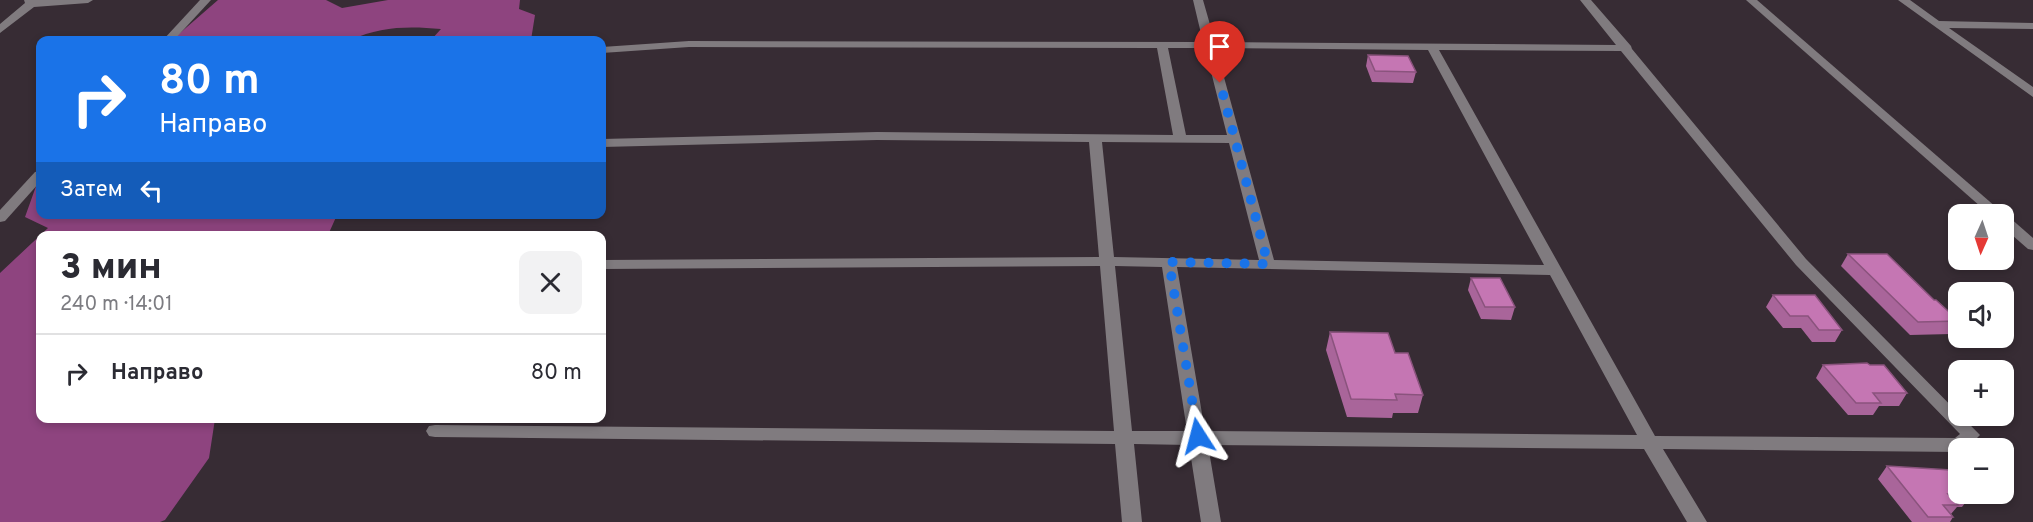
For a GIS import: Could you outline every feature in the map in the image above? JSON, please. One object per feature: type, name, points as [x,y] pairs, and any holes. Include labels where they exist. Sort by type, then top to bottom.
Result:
[{"type":"street","points":[[0,30],[30,2],[88,0]]},
{"type":"street","points":[[172,36],[206,0]]},
{"type":"street","points":[[1198,0],[1268,264]]},
{"type":"street","points":[[435,431],[1198,436],[1959,445],[1971,435],[1801,262],[1627,48],[1585,0]]},
{"type":"street","points":[[1751,0],[1986,204]]},
{"type":"street","points":[[1903,0],[2033,93]]},
{"type":"street","points":[[1936,24],[2033,26]]},
{"type":"street","points":[[606,50],[689,44],[1162,44],[1627,48]]},
{"type":"street","points":[[1162,44],[1180,138]]},
{"type":"street","points":[[1431,46],[1649,441],[1697,522]]},
{"type":"street","points":[[606,143],[877,136],[1235,139]]},
{"type":"street","points":[[1095,138],[1132,522]]},
{"type":"street","points":[[0,218],[36,179]]},
{"type":"street","points":[[2014,229],[2033,246]]},
{"type":"street","points":[[606,265],[1106,261],[1554,270]]},
{"type":"street","points":[[1169,262],[1211,522]]},
{"type":"shaded area","points":[[218,0],[326,0],[342,8],[388,0],[520,0],[519,9],[535,15],[532,36],[435,36],[441,29],[407,27],[360,36],[177,36]]},
{"type":"shaded area","points":[[36,186],[36,219],[335,219],[330,231],[45,231],[48,228],[25,217]]},
{"type":"shaded area","points":[[36,239],[36,423],[214,423],[209,458],[165,520],[160,522],[0,522],[0,273]]},
{"type":"building","points":[[1368,55],[1408,56],[1416,72],[1375,71]]},
{"type":"building","points":[[1848,254],[1887,254],[1948,311],[1948,321],[1918,322]]},
{"type":"building","points":[[1471,278],[1500,278],[1515,307],[1485,307]]},
{"type":"building","points":[[1773,295],[1815,295],[1842,330],[1819,330],[1808,316],[1790,316]]},
{"type":"building","points":[[1330,332],[1388,333],[1395,353],[1408,353],[1423,395],[1395,394],[1397,400],[1351,399]]},
{"type":"building","points":[[1867,363],[1884,365],[1907,393],[1873,393],[1881,403],[1856,403],[1823,365]]},
{"type":"building","points":[[1887,466],[1948,470],[1948,504],[1958,505],[1943,505],[1953,517],[1928,517]]},
{"type":"route","points":[[1198,436],[1169,262],[1268,264],[1220,83]]}]
